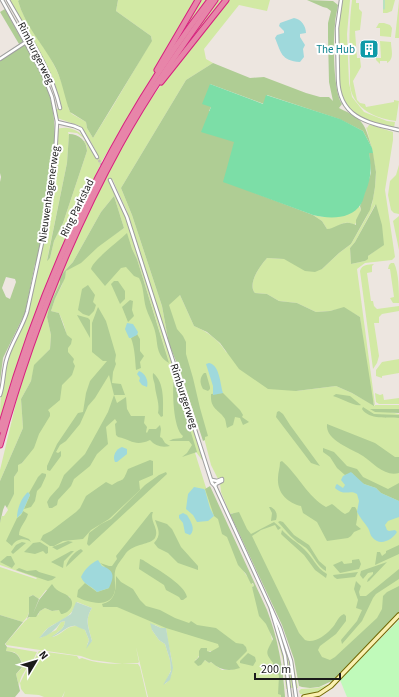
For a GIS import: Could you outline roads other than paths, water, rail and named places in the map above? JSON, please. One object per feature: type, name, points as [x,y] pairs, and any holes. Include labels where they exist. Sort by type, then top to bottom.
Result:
[{"type":"highway","points":[[148,94],[160,66],[198,0]]},
{"type":"highway","name":"Ring Parkstad","points":[[0,445],[26,356],[64,259],[101,181],[148,94],[176,48],[210,0]]},
{"type":"highway","name":"Ring Parkstad","points":[[0,430],[22,356],[37,314],[57,265],[100,174],[126,127],[188,36],[215,0]]},
{"type":"highway","points":[[148,94],[165,78],[226,0]]},
{"type":"street","name":"Nieuwenhagenerweg","points":[[0,395],[8,356],[23,325],[27,312],[48,215],[55,159],[57,122],[47,83],[41,68],[2,0]]},
{"type":"street","name":"Rimburgerweg","points":[[8,0],[48,73],[60,108]]},
{"type":"street","points":[[340,0],[337,28],[338,87],[342,101],[349,111],[363,120],[399,130]]},
{"type":"street","points":[[0,59],[26,42]]},
{"type":"street","points":[[57,122],[74,126],[81,130],[97,157]]},
{"type":"street","name":"Rimburgerweg","points":[[110,180],[127,217],[212,483],[215,486],[280,628],[293,671],[296,697]]},
{"type":"street","points":[[212,480],[222,480],[215,486]]},
{"type":"street","name":"Rimburgerweg","points":[[270,607],[285,656],[290,697]]},
{"type":"street","points":[[304,697],[320,696],[399,614]]},
{"type":"water","points":[[294,18],[301,21],[306,30],[306,33],[300,34],[300,37],[305,45],[303,49],[304,57],[300,62],[285,58],[275,38],[277,35],[284,33],[279,26],[280,23]]},
{"type":"water","points":[[127,323],[133,324],[138,332],[137,335],[129,338],[125,329]]},
{"type":"water","points":[[206,364],[213,364],[219,375],[223,393],[213,395],[213,386]]},
{"type":"water","points":[[139,371],[146,378],[147,387],[142,385],[139,381],[140,378],[137,374]]},
{"type":"water","points":[[122,447],[127,449],[127,454],[115,462],[115,453]]},
{"type":"water","points":[[351,472],[364,484],[376,488],[381,493],[399,501],[399,517],[388,521],[385,525],[387,530],[395,530],[397,532],[389,540],[379,542],[371,536],[368,528],[357,512],[359,501],[357,494],[352,492],[344,493],[335,488],[337,484],[343,488],[345,485],[341,480],[343,476]]},
{"type":"water","points":[[194,487],[205,490],[214,516],[208,521],[197,522],[193,515],[186,509],[188,494]]},
{"type":"water","points":[[28,492],[30,495],[22,513],[17,518],[20,504],[23,497]]},
{"type":"water","points":[[183,513],[187,515],[192,525],[193,531],[190,535],[185,533],[183,523],[179,518],[179,515]]},
{"type":"water","points":[[98,560],[102,566],[109,569],[113,577],[109,588],[97,592],[84,582],[81,577],[88,567]]},
{"type":"waterway","points":[[384,0],[384,9]]},
{"type":"tunnel","points":[[97,157],[103,167]]},
{"type":"place","name":"The Hub","points":[[369,49]]}]
